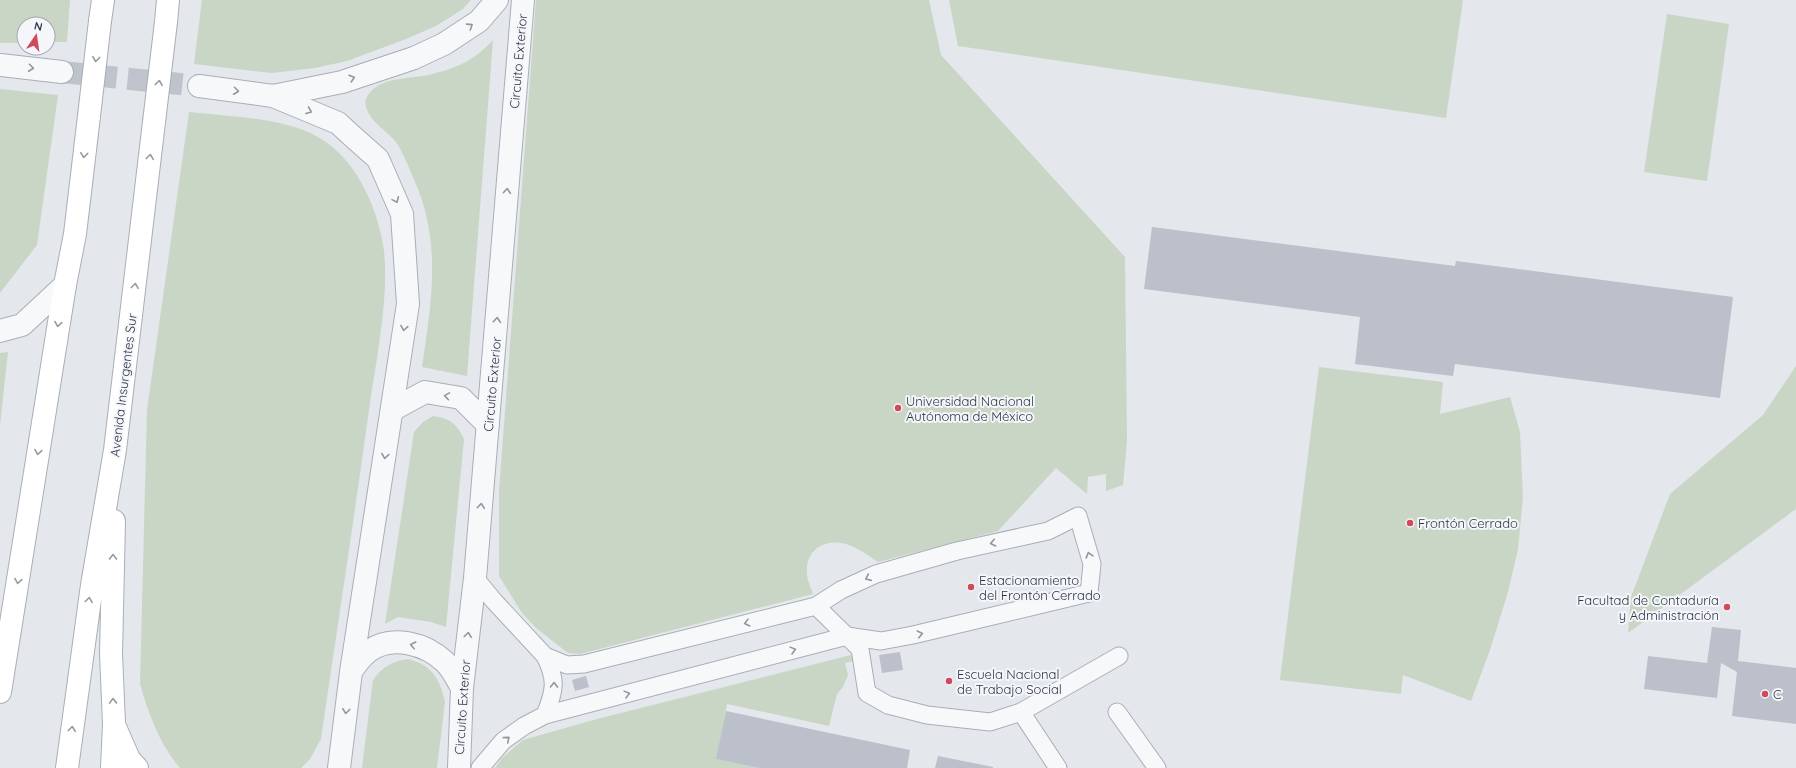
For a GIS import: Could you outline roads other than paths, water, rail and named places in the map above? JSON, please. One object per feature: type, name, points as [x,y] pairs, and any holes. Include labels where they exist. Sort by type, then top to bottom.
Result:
[{"type":"main road","name":"Avenida Insurgentes Sur","points":[[67,768],[92,585],[115,450],[168,0]]},
{"type":"main road","points":[[0,692],[64,285],[75,234],[101,10]]},
{"type":"main road","points":[[112,768],[114,724],[111,654],[115,450]]},
{"type":"main road","points":[[114,724],[129,759],[137,768]]},
{"type":"street","points":[[273,96],[342,82],[414,58],[444,44],[479,21],[497,0]]},
{"type":"street","name":"Circuito Exterior","points":[[459,768],[462,688],[475,578],[523,0]]},
{"type":"street","points":[[0,65],[62,72]]},
{"type":"street","points":[[199,86],[273,96],[338,123],[378,159],[402,214],[408,304],[351,672],[339,768]]},
{"type":"street","points":[[0,331],[22,324],[64,285]]},
{"type":"street","points":[[392,410],[425,392],[461,398],[488,425]]},
{"type":"street","points":[[351,672],[358,661],[370,651],[383,644],[409,643],[422,647],[435,654],[446,663],[462,688]]},
{"type":"lane","points":[[480,768],[503,742],[524,726],[545,715],[847,636],[881,641],[913,635],[1089,593],[1092,564],[1078,516],[1048,531],[956,551],[876,574],[841,590],[816,606],[584,664],[567,665],[545,656]]},
{"type":"lane","points":[[475,578],[494,601],[545,656],[553,671],[555,685],[552,698],[545,715]]},
{"type":"lane","points":[[816,606],[860,649],[867,693],[888,705],[927,715],[990,722],[1021,712],[1119,656]]},
{"type":"lane","points":[[1021,712],[1058,768]]},
{"type":"lane","points":[[1117,712],[1157,768]]},
{"type":"tunnel","points":[[62,72],[199,86]]},
{"type":"place","name":"Universidad Nacional Autónoma de México","points":[[898,408]]},
{"type":"place","name":"Frontón Cerrado","points":[[1410,523]]},
{"type":"place","name":"Estacionamiento del Frontón Cerrado","points":[[971,587]]},
{"type":"place","name":"Facultad de Contaduría y Administración","points":[[1727,607]]},
{"type":"place","name":"Escuela Nacional de Trabajo Social","points":[[949,681]]},
{"type":"place","name":"C","points":[[1765,694]]}]
